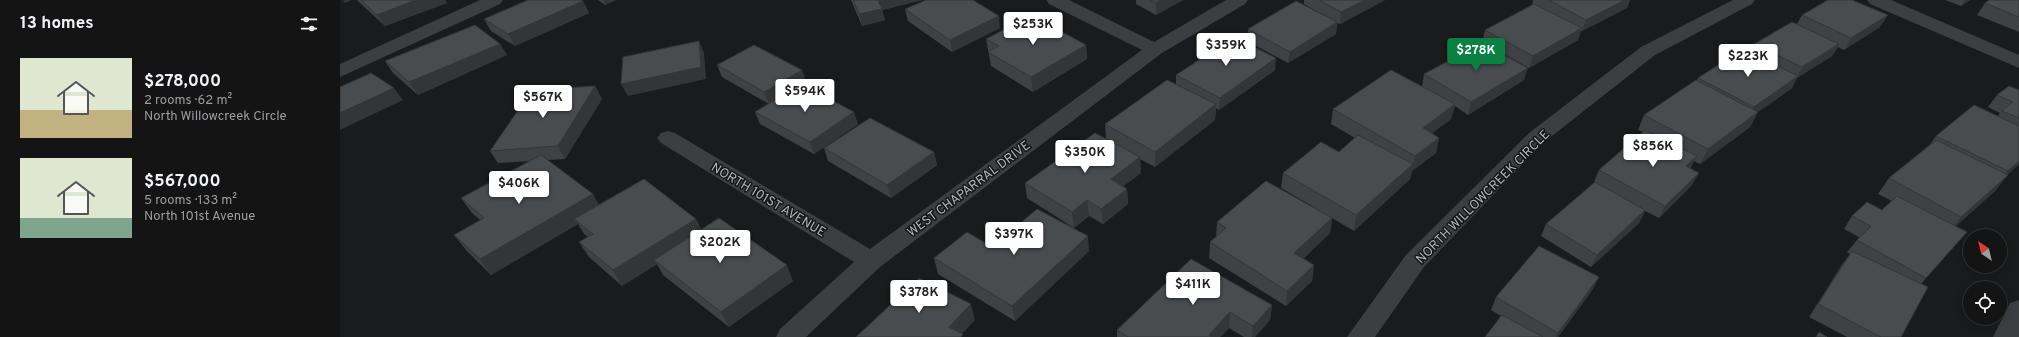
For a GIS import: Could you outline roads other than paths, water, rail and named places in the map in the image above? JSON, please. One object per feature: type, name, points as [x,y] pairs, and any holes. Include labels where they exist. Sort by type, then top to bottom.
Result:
[{"type":"street","points":[[343,66],[494,0]]},
{"type":"street","points":[[1055,0],[1155,49]]},
{"type":"street","name":"WEST CHAPARRAL DRIVE","points":[[789,337],[871,260],[1155,49],[1239,0]]},
{"type":"street","name":"NORTH WILLOWCREEK CIRCLE","points":[[1360,337],[1415,261],[1536,138],[1648,51],[1746,0]]},
{"type":"street","points":[[1876,0],[2019,62]]},
{"type":"street","name":"NORTH 101ST AVENUE","points":[[668,138],[871,260]]},
{"type":"street","points":[[2006,337],[2019,310]]}]
